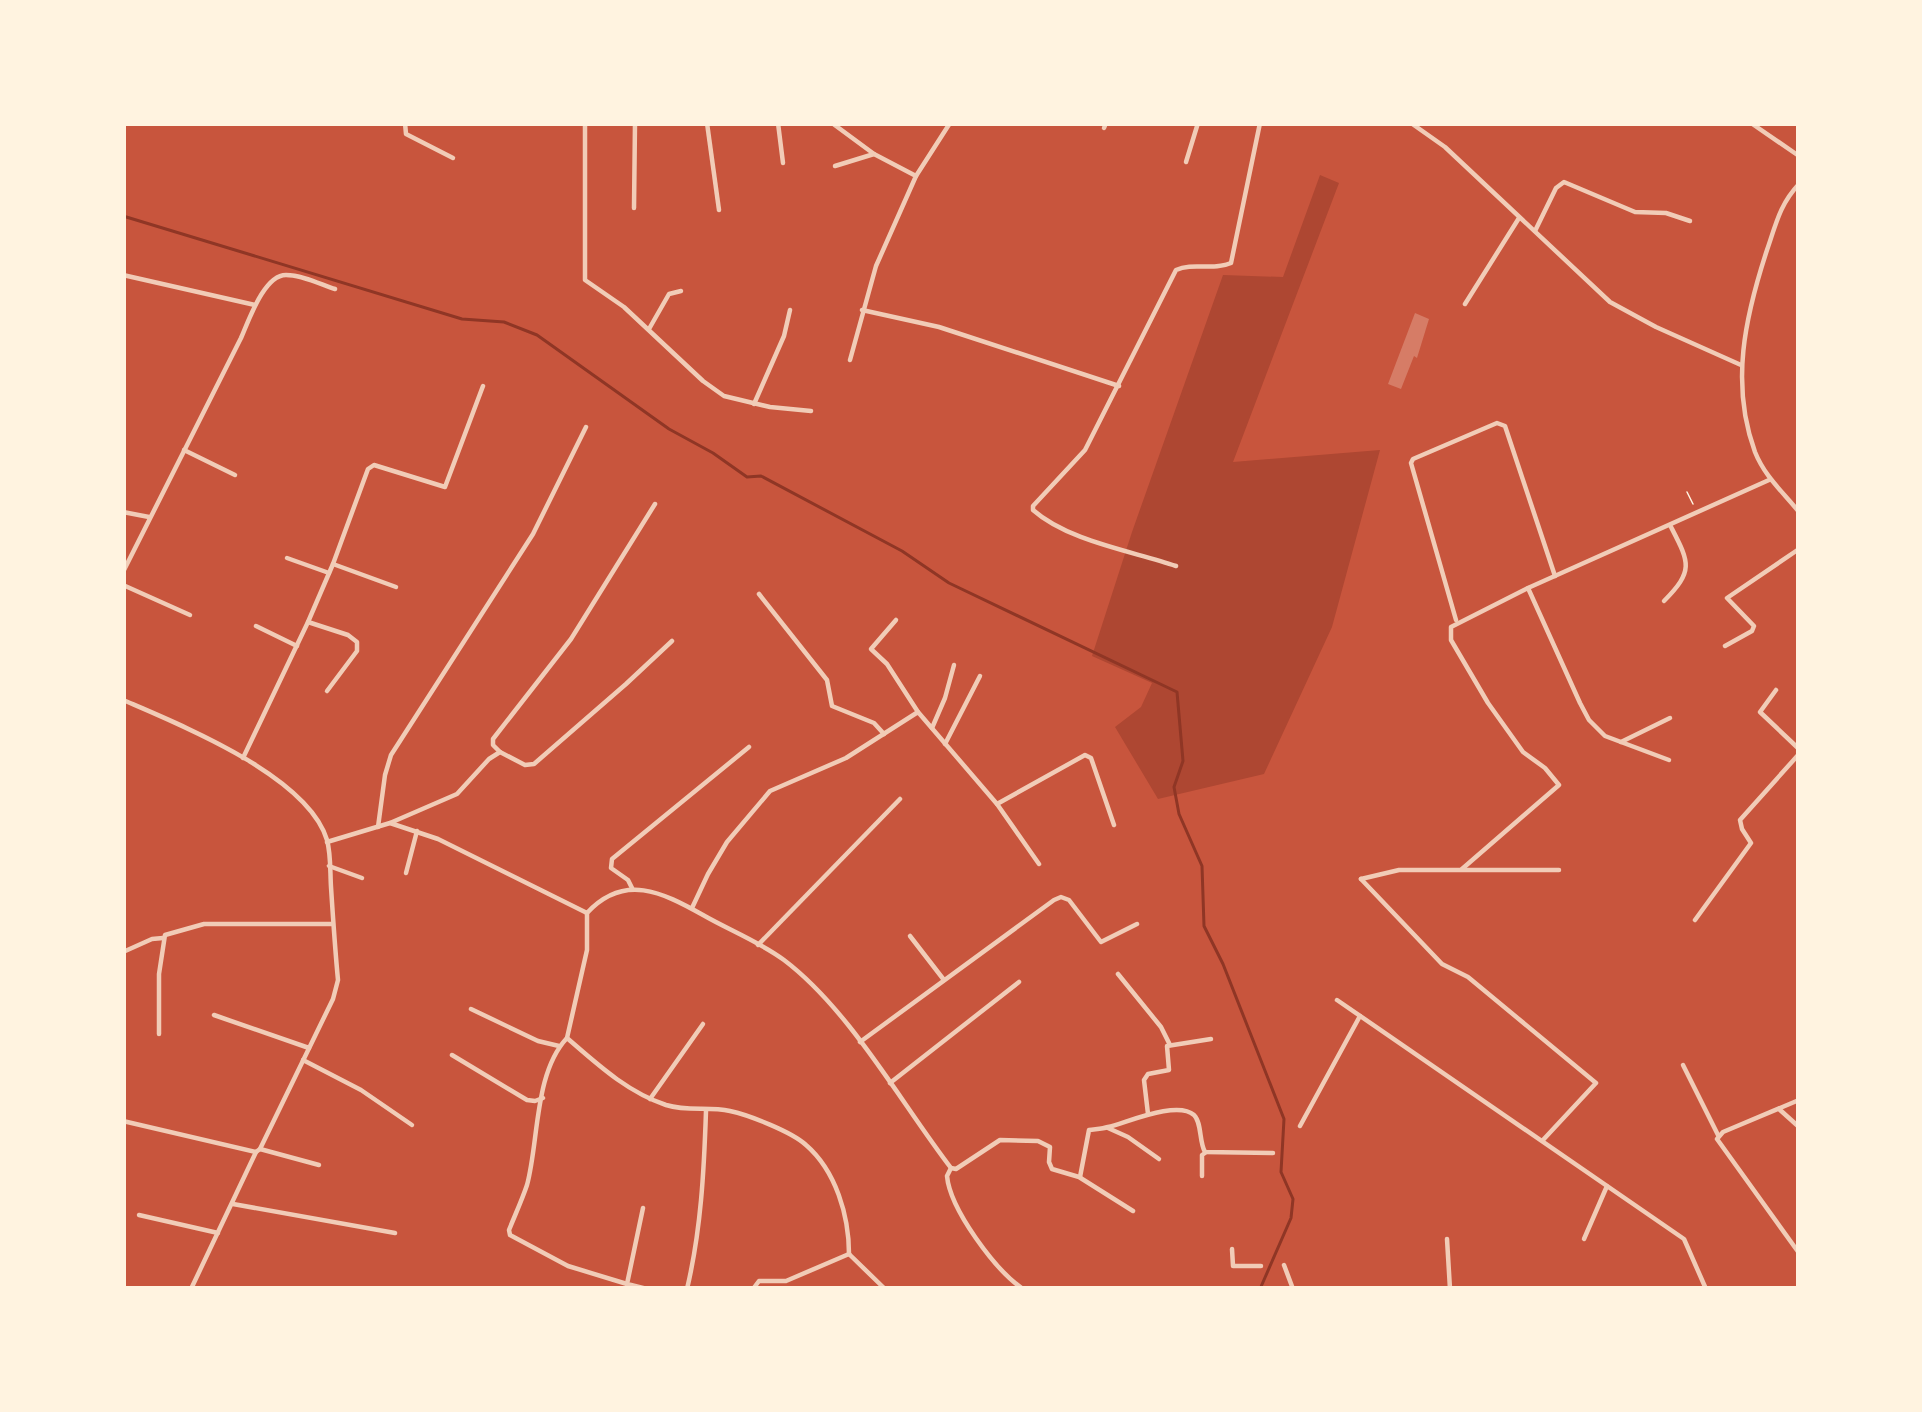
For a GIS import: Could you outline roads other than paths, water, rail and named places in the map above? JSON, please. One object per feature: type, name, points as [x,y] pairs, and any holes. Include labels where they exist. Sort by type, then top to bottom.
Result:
[{"type":"street","points":[[406,123],[406,134],[453,158]]},
{"type":"street","points":[[585,123],[585,280],[625,307],[724,396],[811,411]]},
{"type":"street","points":[[634,208],[635,123]]},
{"type":"street","points":[[707,123],[719,210]]},
{"type":"street","points":[[778,123],[783,163]]},
{"type":"street","points":[[832,123],[874,154],[916,176]]},
{"type":"street","points":[[850,360],[876,266],[916,176],[950,123]]},
{"type":"street","points":[[1186,162],[1198,123]]},
{"type":"street","points":[[1176,566],[1076,534],[1033,510],[1085,450],[1176,270],[1228,266],[1233,260],[1260,123]]},
{"type":"street","points":[[1411,123],[1445,147],[1610,302],[1741,365]]},
{"type":"street","points":[[1751,123],[1799,156]]},
{"type":"street","points":[[835,166],[874,154]]},
{"type":"street","points":[[1535,231],[1556,188],[1564,182],[1625,208],[1690,221]]},
{"type":"street","points":[[1799,184],[1779,211],[1749,307],[1741,365],[1755,451],[1769,480],[1799,512]]},
{"type":"street","points":[[1465,304],[1520,218]]},
{"type":"street","points":[[123,275],[254,305]]},
{"type":"street","points":[[123,572],[254,305],[272,280],[291,275],[335,289]]},
{"type":"street","points":[[649,329],[669,295],[681,291]]},
{"type":"street","points":[[754,404],[784,336],[790,310]]},
{"type":"street","points":[[862,310],[939,327],[1119,386]]},
{"type":"street","points":[[243,758],[308,622],[369,467],[447,486],[483,386]]},
{"type":"street","points":[[1457,622],[1413,459],[1497,423],[1505,427],[1555,576]]},
{"type":"street","points":[[378,827],[392,755],[532,534],[586,427]]},
{"type":"street","points":[[184,450],[236,475]]},
{"type":"street","points":[[1462,868],[1559,785],[1522,752],[1449,632],[1457,622],[1528,588],[1769,480]]},
{"type":"street","points":[[1792,504],[1799,498]]},
{"type":"street","points":[[655,504],[567,645],[493,745],[525,765],[534,764],[672,641]]},
{"type":"street","points":[[123,512],[149,517]]},
{"type":"street","points":[[1664,602],[1688,566],[1670,525]]},
{"type":"street","points":[[1726,646],[1754,626],[1727,598],[1799,549]]},
{"type":"street","points":[[287,558],[328,573]]},
{"type":"street","points":[[333,564],[396,586]]},
{"type":"street","points":[[123,585],[190,615]]},
{"type":"street","points":[[1528,588],[1589,720],[1605,736],[1669,760]]},
{"type":"street","points":[[759,594],[827,680],[832,706],[874,723],[884,734]]},
{"type":"street","points":[[896,620],[872,649],[918,712],[997,804],[1039,864]]},
{"type":"street","points":[[308,622],[357,641],[357,651],[327,691]]},
{"type":"street","points":[[256,626],[297,646]]},
{"type":"street","points":[[932,728],[954,665]]},
{"type":"street","points":[[945,744],[980,676]]},
{"type":"street","points":[[1695,920],[1750,843],[1740,820],[1799,752],[1760,712],[1776,690]]},
{"type":"street","points":[[123,700],[243,758],[306,804],[327,842],[338,980],[333,999],[191,1289]]},
{"type":"street","points":[[692,908],[728,842],[770,791],[846,758],[918,712]]},
{"type":"street","points":[[925,720],[937,716]]},
{"type":"street","points":[[1621,742],[1670,718]]},
{"type":"street","points":[[632,888],[611,868],[612,859],[749,747]]},
{"type":"street","points":[[327,842],[390,823],[457,794],[500,752]]},
{"type":"street","points":[[997,804],[1085,755],[1091,758],[1114,825]]},
{"type":"street","points":[[758,945],[900,799]]},
{"type":"street","points":[[390,823],[417,831],[587,913]]},
{"type":"street","points":[[406,873],[417,831]]},
{"type":"street","points":[[329,866],[362,878]]},
{"type":"street","points":[[1542,1142],[1595,1083],[1468,977],[1442,964],[1361,879],[1399,870],[1558,870]]},
{"type":"street","points":[[646,1289],[568,1266],[510,1235],[509,1230],[527,1184],[546,1078],[566,1038],[587,950],[587,913],[615,891],[632,888],[692,908],[790,966],[860,1042],[951,1168],[1004,1139],[1046,1143],[1052,1168],[1079,1177],[1133,1211]]},
{"type":"street","points":[[1069,900],[1079,894]]},
{"type":"street","points":[[860,1042],[1049,902],[1061,897],[1069,900],[1101,942],[1136,924]]},
{"type":"street","points":[[159,1034],[159,974],[163,938],[168,932],[204,924],[333,924]]},
{"type":"street","points":[[910,936],[944,980]]},
{"type":"street","points":[[123,952],[163,938]]},
{"type":"street","points":[[1118,974],[1170,1045]]},
{"type":"street","points":[[890,1083],[1019,982]]},
{"type":"street","points":[[1337,1000],[1684,1240],[1706,1289]]},
{"type":"street","points":[[471,1009],[559,1046]]},
{"type":"street","points":[[214,1015],[309,1048]]},
{"type":"street","points":[[1300,1126],[1360,1016]]},
{"type":"street","points":[[650,1099],[703,1024]]},
{"type":"street","points":[[566,1038],[609,1074],[650,1099],[682,1109],[739,1113],[800,1139],[832,1181],[849,1231],[849,1254],[884,1289]]},
{"type":"street","points":[[1148,1114],[1144,1078],[1169,1070],[1166,1048],[1210,1039]]},
{"type":"street","points":[[452,1055],[527,1100],[543,1097]]},
{"type":"street","points":[[303,1060],[361,1090],[412,1125]]},
{"type":"street","points":[[1683,1065],[1719,1135],[1719,1144],[1799,1252]]},
{"type":"street","points":[[1719,1135],[1799,1100]]},
{"type":"street","points":[[1780,1109],[1799,1127]]},
{"type":"street","points":[[687,1289],[700,1213],[706,1111]]},
{"type":"street","points":[[1079,1177],[1091,1129],[1148,1114],[1192,1114],[1201,1149],[1208,1152]]},
{"type":"street","points":[[123,1121],[319,1165]]},
{"type":"street","points":[[1108,1128],[1159,1159]]},
{"type":"street","points":[[1202,1176],[1202,1154],[1208,1152],[1273,1153]]},
{"type":"street","points":[[951,1168],[947,1176],[950,1196],[987,1254],[1023,1289]]},
{"type":"street","points":[[1584,1239],[1606,1186]]},
{"type":"street","points":[[232,1204],[395,1232]]},
{"type":"street","points":[[627,1284],[643,1208]]},
{"type":"street","points":[[139,1215],[218,1234]]},
{"type":"street","points":[[1448,1239],[1450,1289]]},
{"type":"street","points":[[1232,1249],[1233,1266],[1261,1266]]},
{"type":"street","points":[[753,1289],[759,1281],[786,1285],[849,1254]]},
{"type":"street","points":[[1284,1265],[1293,1289]]},
{"type":"waterway","points":[[123,216],[462,319],[504,322],[537,335],[669,429],[747,477],[761,476],[902,551],[949,583],[1177,692],[1183,761],[1174,787],[1179,814],[1202,866],[1204,926],[1284,1119],[1281,1172],[1293,1199],[1291,1218],[1260,1289]]}]
